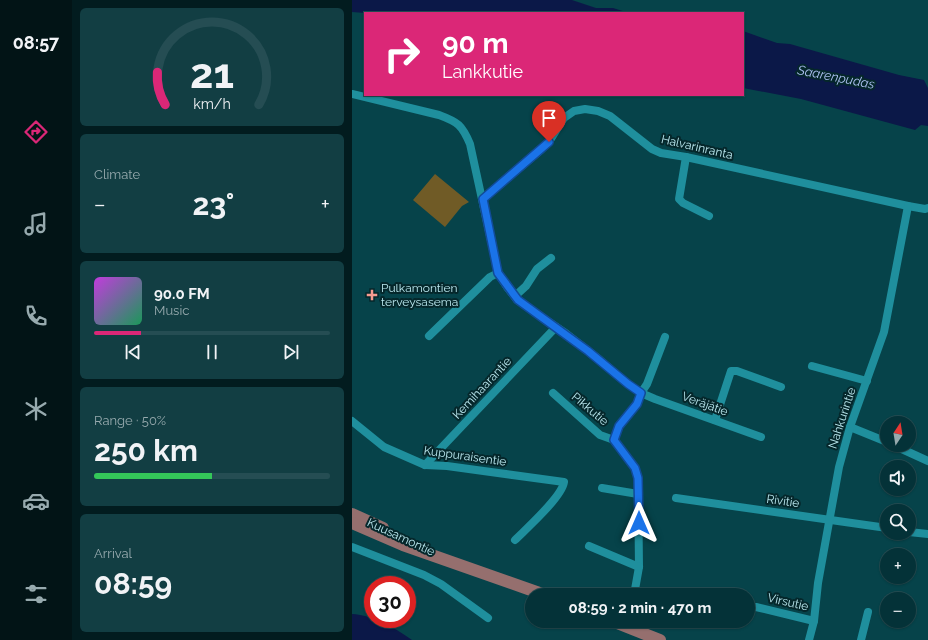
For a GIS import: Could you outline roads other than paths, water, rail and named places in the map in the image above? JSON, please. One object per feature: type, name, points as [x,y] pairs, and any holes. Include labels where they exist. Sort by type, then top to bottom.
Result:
[{"type":"main road","name":"Kuusamontie","points":[[352,514],[449,560]]},
{"type":"main road","name":"Kuusamontie","points":[[352,523],[403,545],[526,588]]},
{"type":"main road","points":[[635,628],[660,640]]},
{"type":"street","points":[[352,94],[439,115],[453,120],[463,129],[470,144],[498,273],[490,277],[429,336]]},
{"type":"street","name":"Halvarinranta","points":[[483,199],[541,150],[549,142],[564,118],[574,111],[585,109],[598,111],[610,116],[652,149],[661,153],[686,157],[908,206],[925,209],[928,208]]},
{"type":"street","points":[[686,157],[679,199],[683,203],[709,216]]},
{"type":"street","name":"Nahkurintie","points":[[809,640],[814,620],[818,583],[839,467],[850,427],[884,332],[908,206]]},
{"type":"street","points":[[515,296],[526,286],[537,269],[551,258]]},
{"type":"street","name":"Veräjätie","points":[[498,273],[518,300],[600,360],[641,393],[761,437]]},
{"type":"street","name":"Kemihaarantie","points":[[425,465],[556,327]]},
{"type":"street","points":[[635,588],[639,567],[638,478],[635,468],[614,440],[619,426],[637,404],[641,393],[647,384],[665,337]]},
{"type":"street","points":[[812,366],[867,381]]},
{"type":"street","points":[[715,420],[731,371],[737,371],[780,387]]},
{"type":"street","name":"Pikkutie","points":[[553,393],[600,435],[614,440]]},
{"type":"street","name":"Kuppuraisentie","points":[[352,421],[384,447],[425,465],[447,466],[564,482],[563,487],[555,498],[516,540]]},
{"type":"street","points":[[850,427],[880,439]]},
{"type":"street","points":[[908,452],[928,461]]},
{"type":"street","points":[[602,488],[638,494]]},
{"type":"street","name":"Rivitie","points":[[676,498],[880,527]]},
{"type":"street","points":[[916,533],[928,534]]},
{"type":"street","points":[[589,546],[639,567]]},
{"type":"street","points":[[352,547],[441,584],[488,618]]},
{"type":"street","name":"Virsutie","points":[[756,607],[814,620]]},
{"type":"street","points":[[862,640],[868,612]]},
{"type":"water","points":[[352,0],[572,0],[596,8],[613,8],[626,12],[364,13],[352,12]]},
{"type":"water","name":"Saarenpudas","points":[[744,31],[777,43],[790,44],[899,75],[924,80],[928,88],[928,126],[921,125],[915,130],[801,99],[744,88]]},
{"type":"water","points":[[352,614],[364,616],[364,628],[393,628],[412,640],[352,640]]},
{"type":"place","name":"Pulkamontien terveysasema","points":[[372,295]]}]
